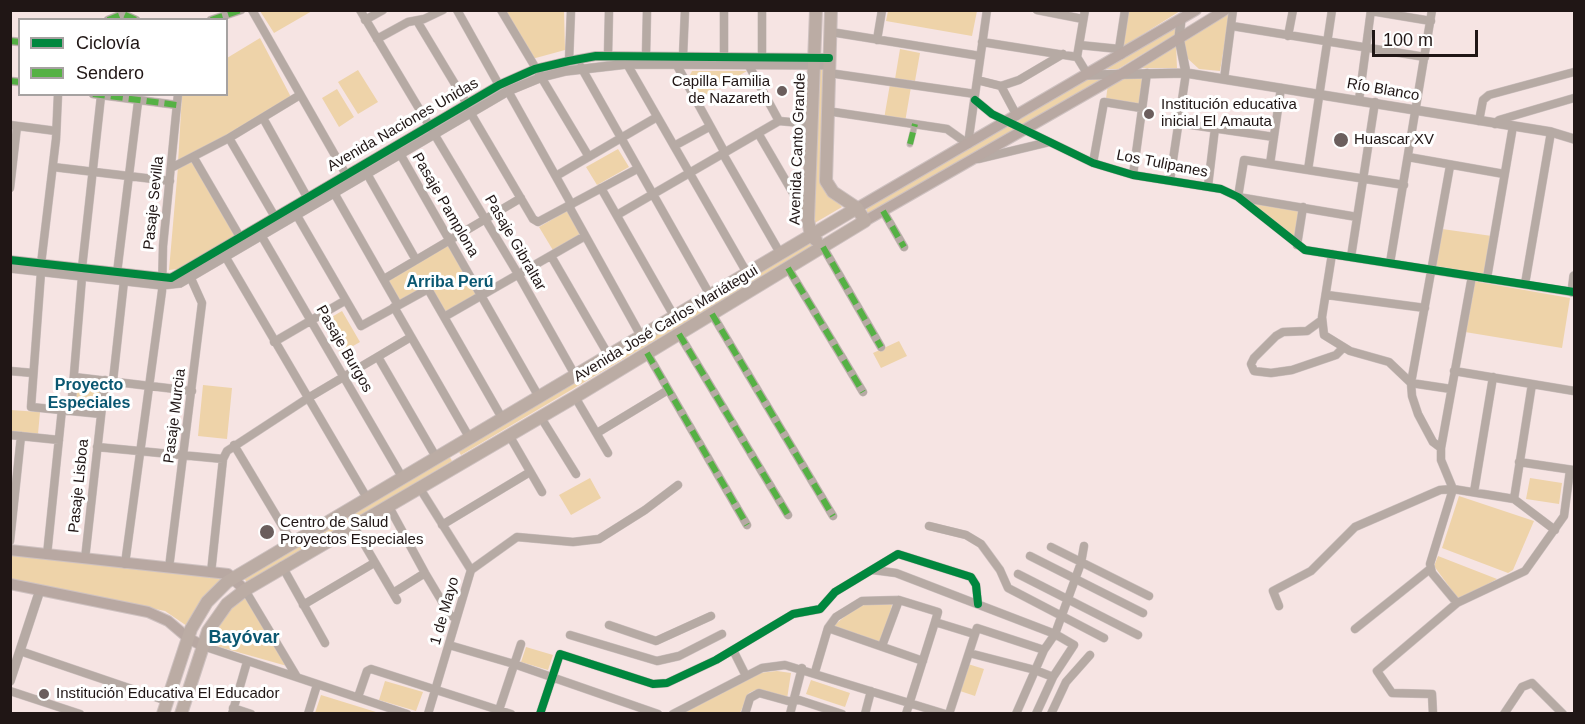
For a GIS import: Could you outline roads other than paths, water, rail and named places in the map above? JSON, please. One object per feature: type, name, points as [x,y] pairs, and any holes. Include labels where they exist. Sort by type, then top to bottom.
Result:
[{"type":"main road","name":"Avenida Canto Grande","points":[[816,10],[808,220],[811,236],[823,247]]},
{"type":"main road","name":"Avenida Canto Grande","points":[[831,10],[826,111],[826,181],[833,192],[857,208],[865,221]]},
{"type":"main road","name":"Avenida José Carlos Mariátegui","points":[[163,714],[188,638],[207,602],[234,578],[780,253],[1088,75],[1120,52],[1182,15],[1196,10]]},
{"type":"main road","name":"Avenida José Carlos Mariátegui","points":[[181,714],[203,646],[218,616],[244,590],[574,397],[865,221],[1123,73],[1226,10]]},
{"type":"main road","points":[[450,449],[459,464]]},
{"type":"main road","points":[[10,550],[211,573],[234,578],[244,590]]},
{"type":"main road","points":[[10,584],[148,612],[168,621],[188,638],[203,646]]},
{"type":"street","points":[[217,18],[241,10]]},
{"type":"street","points":[[252,10],[348,178]]},
{"type":"street","name":"Pasaje Gibraltar","points":[[360,10],[518,274],[575,375]]},
{"type":"street","points":[[365,20],[383,10]]},
{"type":"street","points":[[377,39],[408,22],[417,21],[443,10]]},
{"type":"street","points":[[457,10],[499,85]]},
{"type":"street","points":[[501,10],[589,156]]},
{"type":"street","points":[[569,61],[571,10]]},
{"type":"street","points":[[608,56],[609,10]]},
{"type":"street","points":[[646,55],[647,10]]},
{"type":"street","points":[[685,10],[677,59],[709,127],[780,253]]},
{"type":"street","points":[[724,10],[724,56]]},
{"type":"street","points":[[762,10],[762,56]]},
{"type":"street","points":[[877,40],[882,10]]},
{"type":"street","points":[[826,111],[947,129],[968,144],[987,10]]},
{"type":"street","points":[[1079,45],[1120,52],[1125,10]]},
{"type":"street","points":[[1224,79],[1233,10]]},
{"type":"street","points":[[1288,36],[1293,10]]},
{"type":"street","points":[[1308,170],[1332,10]]},
{"type":"street","points":[[1390,263],[1432,10]]},
{"type":"street","points":[[1041,11],[1084,15],[1077,57],[1088,75]]},
{"type":"street","points":[[1359,100],[1371,11],[1431,21]]},
{"type":"street","points":[[113,18],[123,14],[132,18]]},
{"type":"street","points":[[1170,180],[1186,73],[1179,38],[1182,15]]},
{"type":"street","points":[[417,21],[521,198],[538,222],[637,169]]},
{"type":"street","points":[[1232,26],[1425,57]]},
{"type":"street","points":[[831,32],[980,56]]},
{"type":"street","points":[[982,42],[1077,57]]},
{"type":"street","points":[[977,80],[1001,86],[1019,80],[1063,54]]},
{"type":"street","name":"Avenida Naciones Unidas","points":[[468,108],[499,85],[569,61],[608,56],[646,55],[748,64],[815,61]]},
{"type":"street","name":"Avenida Naciones Unidas","points":[[189,273],[240,237],[307,197],[348,178],[468,108],[508,91],[538,73],[581,67],[724,56],[762,56],[815,61],[829,66]]},
{"type":"street","points":[[627,64],[747,273]]},
{"type":"street","points":[[748,64],[779,121]]},
{"type":"street","points":[[829,66],[975,97]]},
{"type":"street","points":[[581,67],[710,295]]},
{"type":"street","points":[[1479,121],[1483,100],[1489,95],[1575,72]]},
{"type":"street","points":[[1133,175],[1140,108],[1147,73]]},
{"type":"street","name":"Río Blanco","points":[[1088,75],[1186,73],[1375,102],[1416,111],[1551,132],[1575,139]]},
{"type":"street","points":[[1001,86],[1013,119]]},
{"type":"street","points":[[1270,164],[1281,88]]},
{"type":"street","points":[[508,91],[641,336]]},
{"type":"street","points":[[171,168],[194,158],[300,95]]},
{"type":"street","points":[[58,96],[53,167],[41,268],[32,407],[101,414]]},
{"type":"street","points":[[47,555],[59,440],[74,377],[93,172],[97,96]]},
{"type":"street","points":[[103,96],[177,105]]},
{"type":"street","name":"Pasaje Sevilla","points":[[125,564],[162,282],[178,96]]},
{"type":"street","name":"Los Tulipanes","points":[[975,97],[992,114],[1013,119],[1024,129],[1093,163],[1133,175],[1208,186],[1238,197],[1305,250],[1332,254]]},
{"type":"street","points":[[1495,124],[1499,120],[1575,98]]},
{"type":"street","points":[[117,273],[138,102]]},
{"type":"street","points":[[1093,163],[1104,102],[1140,108]]},
{"type":"street","points":[[1351,257],[1375,102]]},
{"type":"street","points":[[556,176],[657,117]]},
{"type":"street","points":[[263,118],[307,197]]},
{"type":"street","points":[[617,215],[779,121],[812,124]]},
{"type":"street","points":[[1178,123],[1274,137]]},
{"type":"street","points":[[910,144],[915,124]]},
{"type":"street","points":[[10,188],[14,126],[56,131]]},
{"type":"street","points":[[1487,278],[1512,126]]},
{"type":"street","points":[[674,146],[709,127]]},
{"type":"street","points":[[1208,186],[1215,128]]},
{"type":"street","name":"Avenida Naciones Unidas","points":[[82,272],[124,281],[162,282],[189,273],[261,235],[333,191],[348,178],[366,172],[399,153],[431,129]]},
{"type":"street","points":[[1525,284],[1551,132]]},
{"type":"street","points":[[758,133],[808,220]]},
{"type":"street","points":[[229,138],[275,217]]},
{"type":"street","points":[[968,162],[1049,142]]},
{"type":"street","name":"Pasaje Pamplona","points":[[399,153],[539,397]]},
{"type":"street","points":[[194,158],[240,237]]},
{"type":"street","points":[[1408,158],[1504,174]]},
{"type":"street","points":[[1357,217],[1238,197],[1244,160],[1404,185]]},
{"type":"street","points":[[1441,448],[1433,442],[1418,414],[1412,396],[1411,383],[1450,166]]},
{"type":"street","points":[[53,167],[170,181]]},
{"type":"street","points":[[366,172],[416,260]]},
{"type":"street","points":[[601,188],[674,316]]},
{"type":"street","points":[[333,191],[384,279],[411,337],[469,437]]},
{"type":"street","points":[[384,279],[521,198]]},
{"type":"street","points":[[1297,245],[1303,207]]},
{"type":"street","points":[[883,211],[904,247]]},
{"type":"street","points":[[296,214],[361,327],[428,289],[502,418]]},
{"type":"street","name":"Pasaje Burgos","points":[[261,235],[402,477]]},
{"type":"street","points":[[444,317],[585,236]]},
{"type":"street","points":[[823,247],[881,347]]},
{"type":"street","points":[[1451,389],[1411,383],[1389,363],[1343,348],[1324,335],[1322,320],[1332,254],[1573,292],[1575,276]]},
{"type":"street","points":[[225,256],[367,498]]},
{"type":"street","points":[[551,256],[609,356]]},
{"type":"street","name":"Avenida Naciones Unidas","points":[[10,260],[41,268]]},
{"type":"street","name":"Avenida Naciones Unidas","points":[[10,268],[117,273],[162,282]]},
{"type":"street","points":[[788,268],[862,392]]},
{"type":"street","name":"Pasaje Murcia","points":[[169,568],[202,303],[189,273]]},
{"type":"street","points":[[1457,603],[1430,569],[1430,561],[1453,489],[1441,460],[1441,448],[1472,276]]},
{"type":"street","name":"Pasaje Lisboa","points":[[85,559],[101,414],[109,381],[124,281]]},
{"type":"street","points":[[1327,295],[1425,308]]},
{"type":"street","points":[[274,342],[346,300]]},
{"type":"street","points":[[712,314],[833,516]]},
{"type":"street","points":[[1322,320],[1307,331],[1283,332],[1276,336],[1254,358],[1251,364],[1254,371],[1271,373],[1292,369],[1336,355],[1343,348]]},
{"type":"street","points":[[680,334],[788,514]]},
{"type":"street","points":[[211,573],[223,459],[227,451],[309,398],[411,337]]},
{"type":"street","points":[[647,353],[747,525]]},
{"type":"street","points":[[378,357],[436,457]]},
{"type":"street","points":[[10,370],[33,373]]},
{"type":"street","points":[[1454,371],[1575,391]]},
{"type":"street","points":[[74,377],[192,391]]},
{"type":"street","points":[[1474,492],[1493,377]]},
{"type":"street","points":[[1514,499],[1532,384]]},
{"type":"street","points":[[597,433],[668,390]]},
{"type":"street","points":[[574,397],[608,453]]},
{"type":"street","points":[[540,416],[576,474]]},
{"type":"street","points":[[10,435],[59,440]]},
{"type":"street","points":[[508,435],[542,492]]},
{"type":"street","points":[[10,541],[21,436]]},
{"type":"street","points":[[234,446],[292,542]]},
{"type":"street","points":[[98,447],[223,459]]},
{"type":"street","points":[[1432,714],[1432,694],[1392,693],[1377,671],[1457,603],[1525,571],[1555,530],[1564,516],[1572,470],[1519,462]]},
{"type":"street","points":[[442,525],[530,472]]},
{"type":"street","name":"1 de Mayo","points":[[428,714],[471,570],[517,537],[573,542],[599,539],[645,510],[678,484]]},
{"type":"street","points":[[419,487],[471,570]]},
{"type":"street","points":[[1280,606],[1273,591],[1311,571],[1355,527],[1440,490],[1453,489],[1514,499],[1555,530]]},
{"type":"street","points":[[388,505],[425,573],[450,615],[455,618]]},
{"type":"street","points":[[353,525],[395,597],[425,573]]},
{"type":"street","points":[[929,526],[966,536],[981,544],[1008,588],[1104,638]]},
{"type":"street","points":[[1016,714],[1044,650],[1055,634],[1082,563],[1084,546]]},
{"type":"street","points":[[1051,547],[1149,596]]},
{"type":"street","points":[[540,714],[560,654],[660,685],[733,650],[793,614],[820,609],[835,592],[898,554],[971,577],[976,585],[978,604]]},
{"type":"street","points":[[1030,556],[1143,613]]},
{"type":"street","points":[[303,604],[374,563]]},
{"type":"street","points":[[282,566],[325,643]]},
{"type":"street","points":[[1355,629],[1430,569]]},
{"type":"street","points":[[873,570],[896,573],[1055,634],[1074,645],[1053,677],[1036,714]]},
{"type":"street","points":[[1018,574],[1138,635]]},
{"type":"street","points":[[10,681],[40,590]]},
{"type":"street","points":[[244,590],[297,677]]},
{"type":"street","points":[[882,646],[898,600]]},
{"type":"street","points":[[815,672],[828,628],[836,617],[862,601],[898,600],[938,612],[906,714]]},
{"type":"street","points":[[609,625],[656,641],[711,616]]},
{"type":"street","points":[[935,622],[974,634]]},
{"type":"street","points":[[828,628],[923,661]]},
{"type":"street","points":[[673,714],[746,676],[774,665],[802,668],[947,714],[977,628],[1044,650]]},
{"type":"street","points":[[570,635],[657,661],[679,656],[722,634]]},
{"type":"street","points":[[500,710],[521,644]]},
{"type":"street","points":[[449,645],[552,676],[647,712],[658,714]]},
{"type":"street","points":[[203,646],[358,697],[381,710],[407,714]]},
{"type":"street","points":[[733,650],[746,676]]},
{"type":"street","points":[[20,651],[167,701]]},
{"type":"street","points":[[969,653],[1053,677]]},
{"type":"street","points":[[1051,714],[1066,682],[1090,655]]},
{"type":"street","points":[[247,662],[233,711],[251,714]]},
{"type":"street","points":[[790,714],[802,668]]},
{"type":"street","points":[[358,697],[369,669],[511,714]]},
{"type":"street","points":[[1504,714],[1522,687],[1532,683],[1563,714]]},
{"type":"street","points":[[308,714],[317,685]]},
{"type":"street","points":[[10,691],[80,714]]},
{"type":"street","points":[[865,714],[871,691]]},
{"type":"street","points":[[745,714],[754,694],[759,693],[788,701],[799,699],[842,714]]},
{"type":"place","name":"Capilla Familia de Nazareth","points":[[782,91]]},
{"type":"place","name":"Institución educativa inicial El Amauta","points":[[1149,114]]},
{"type":"place","name":"Huascar XV","points":[[1341,140]]},
{"type":"place","name":"Centro de Salud Proyectos Especiales","points":[[267,532]]},
{"type":"place","name":"Institución Educativa El Educador","points":[[44,694]]},
{"type":"district","name":"Arriba Perú","points":[[450,283]]},
{"type":"district","name":"Proyecto Especiales","points":[[89,395]]},
{"type":"district","name":"Bayóvar","points":[[244,638]]}]
